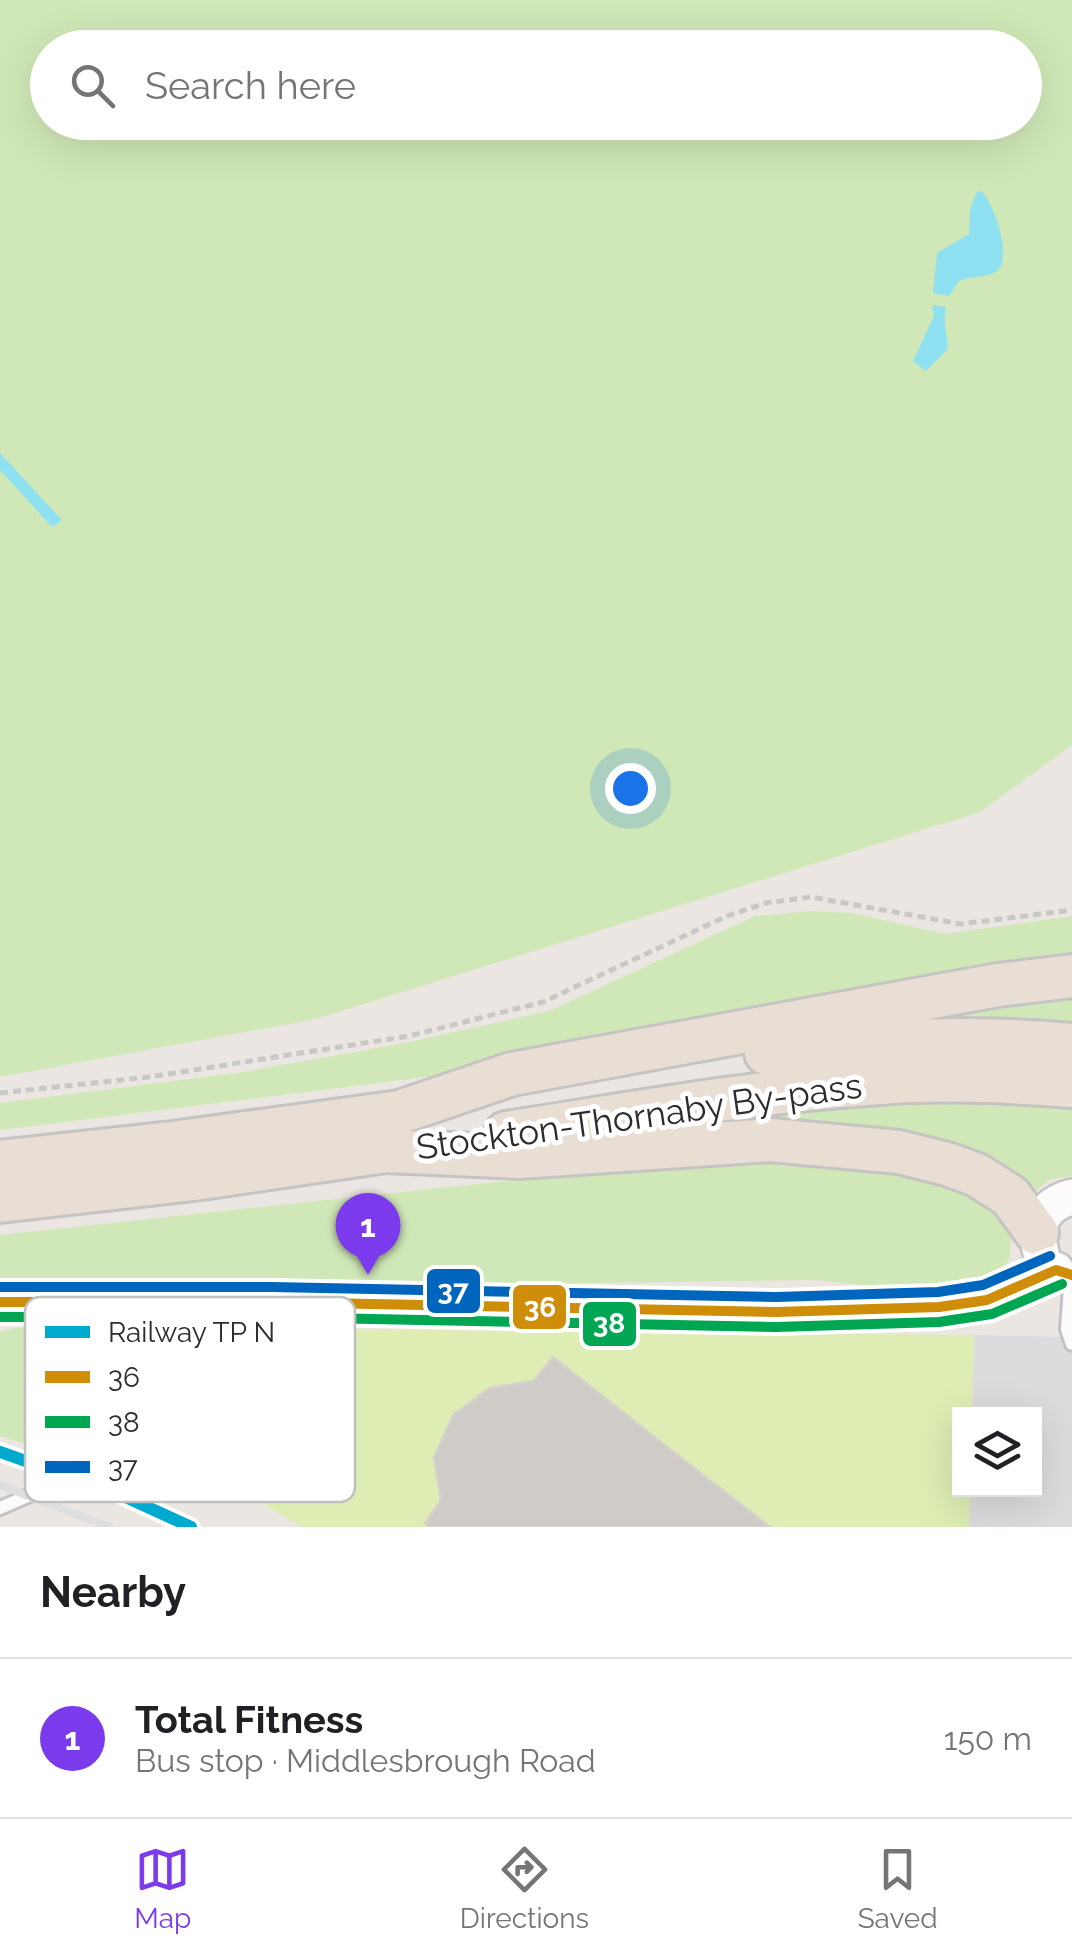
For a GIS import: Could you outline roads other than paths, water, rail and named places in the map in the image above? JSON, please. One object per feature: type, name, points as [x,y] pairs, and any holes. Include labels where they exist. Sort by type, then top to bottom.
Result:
[{"type":"highway","points":[[0,1200],[194,1179],[393,1131],[512,1074],[963,991],[1072,976]]},
{"type":"highway","name":"Stockton-Thornaby By-pass","points":[[393,1131],[804,1048],[935,1042],[1072,1045]]},
{"type":"highway","name":"Stockton-Thornaby By-pass","points":[[393,1131],[882,1082],[1006,1081],[1072,1086]]},
{"type":"highway","points":[[0,1162],[172,1143],[393,1131],[519,1157],[770,1140],[900,1152],[977,1175],[1010,1196],[1059,1263]]},
{"type":"main road","points":[[355,1304],[776,1312],[939,1307],[987,1300],[1059,1263],[1048,1210],[1058,1201],[1072,1197]]},
{"type":"lane","points":[[1059,1263],[1066,1328],[1072,1344]]},
{"type":"lane","points":[[0,1508],[25,1497]]},
{"type":"water","points":[[981,191],[1000,230],[1001,264],[993,273],[959,281],[949,296],[933,293],[937,253],[969,234],[970,210],[976,193]]},
{"type":"water","points":[[932,305],[946,307],[948,349],[926,371],[913,361],[934,316]]},
{"type":"water","points":[[0,453],[62,520],[52,527],[0,470]]},
{"type":"railway","points":[[0,1485],[25,1495]]},
{"type":"railway","points":[[44,1502],[109,1527]]},
{"type":"place","name":"Total Fitness","points":[[368,1275]]}]
